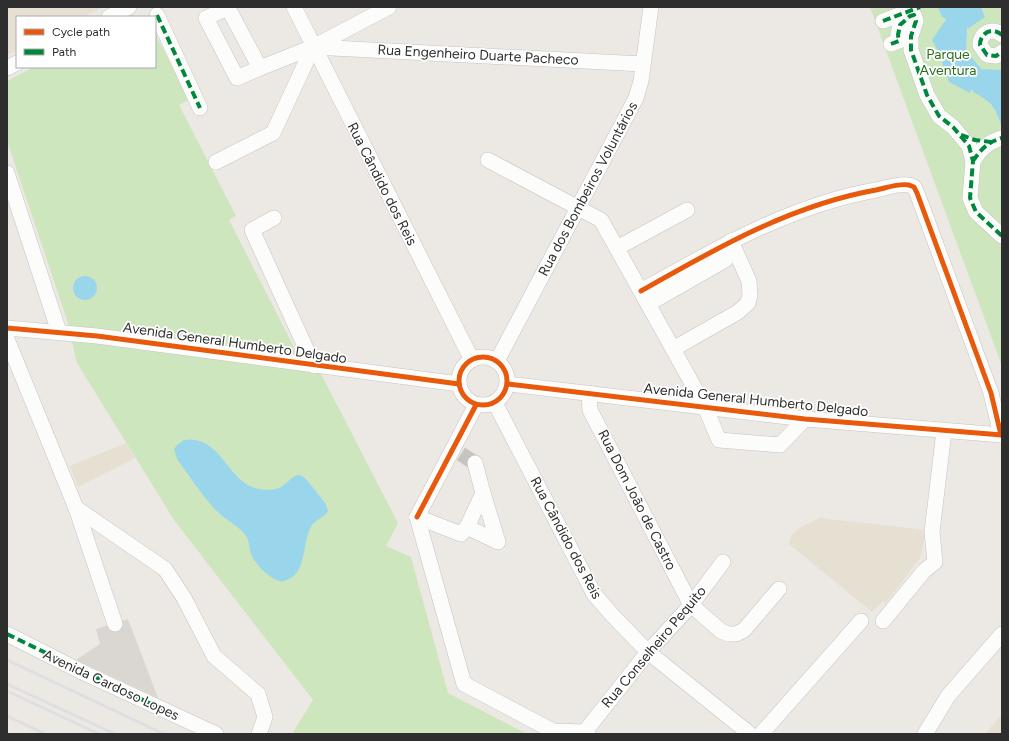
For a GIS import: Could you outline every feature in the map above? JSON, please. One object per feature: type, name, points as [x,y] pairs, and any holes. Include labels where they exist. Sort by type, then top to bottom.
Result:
[{"type":"street","points":[[111,16],[129,7]]},
{"type":"street","name":"Rua Cândido dos Reis","points":[[294,7],[472,360]]},
{"type":"street","points":[[260,68],[313,47],[389,7]]},
{"type":"street","name":"Rua dos Bombeiros Voluntários","points":[[497,361],[636,98],[639,89],[651,7]]},
{"type":"street","points":[[883,21],[920,7]]},
{"type":"street","points":[[157,15],[200,108]]},
{"type":"street","points":[[891,44],[899,41],[898,35],[900,25],[910,16],[914,15],[916,21],[911,36],[911,50],[927,95],[939,116],[959,134],[969,146],[973,161],[970,198],[976,212],[1002,236]]},
{"type":"street","points":[[1002,35],[996,31],[987,31],[980,41],[981,49],[987,55],[996,56],[1002,52]]},
{"type":"street","points":[[216,162],[273,133],[313,47]]},
{"type":"street","name":"Rua Engenheiro Duarte Pacheco","points":[[313,47],[643,64]]},
{"type":"street","points":[[7,68],[16,64]]},
{"type":"street","points":[[959,134],[975,140],[996,140]]},
{"type":"street","points":[[973,161],[980,150],[996,140]]},
{"type":"street","points":[[488,160],[600,220],[645,298],[705,408],[719,440],[780,445],[805,419]]},
{"type":"street","points":[[7,173],[59,332]]},
{"type":"street","points":[[645,298],[731,241],[844,196],[905,184],[914,188],[918,193],[991,393],[1002,435]]},
{"type":"street","points":[[617,248],[687,210]]},
{"type":"street","points":[[274,218],[252,230],[314,366]]},
{"type":"street","points":[[673,349],[738,312],[748,303],[750,295],[749,281],[731,241]]},
{"type":"street","name":"Avenida General Humberto Delgado","points":[[7,328],[59,332],[459,384]]},
{"type":"street","points":[[7,338],[76,508],[115,624]]},
{"type":"street","points":[[484,357],[497,361],[506,371],[508,384],[501,398],[495,402],[483,406],[476,404],[465,397],[459,384],[462,370],[472,360],[484,357]]},
{"type":"street","name":"Avenida General Humberto Delgado","points":[[508,384],[805,419],[1002,435]]},
{"type":"street","name":"Rua Dom João de Castro","points":[[589,393],[590,410],[691,605]]},
{"type":"street","name":"Rua Cândido dos Reis","points":[[495,402],[594,594],[648,652],[750,734]]},
{"type":"street","points":[[476,404],[457,451],[417,517],[464,684],[553,733],[585,733]]},
{"type":"street","points":[[882,621],[924,571],[935,562],[932,532],[944,431]]},
{"type":"street","points":[[467,527],[498,542],[475,463]]},
{"type":"street","points":[[417,517],[461,534],[467,527],[483,493]]},
{"type":"street","points":[[76,508],[165,569],[184,598],[214,656],[258,694],[265,717],[259,734]]},
{"type":"street","name":"Rua Conselheiro Pequito","points":[[585,733],[648,652],[691,605],[723,562]]},
{"type":"street","points":[[691,605],[721,631],[728,634],[736,634],[744,630],[779,589]]},
{"type":"street","points":[[761,734],[861,621]]},
{"type":"street","name":"Avenida Cardoso Lopes","points":[[7,634],[82,672],[216,734]]},
{"type":"street","points":[[925,734],[948,696],[1002,634]]},
{"type":"shaded area","points":[[7,7],[103,7],[85,16],[16,16],[16,50],[7,55]]},
{"type":"shaded area","points":[[126,443],[135,458],[78,487],[70,466]]},
{"type":"shaded area","points":[[820,518],[927,530],[920,558],[886,603],[883,601],[872,612],[789,544],[791,535],[801,527]]},
{"type":"shaded area","points":[[128,619],[158,698],[76,660],[100,644],[96,629]]},
{"type":"shaded area","points":[[1002,714],[1002,734],[985,734]]},
{"type":"green space","name":"Parque Aventura","points":[[870,7],[1002,7],[1002,366]]},
{"type":"green space","points":[[156,35],[189,100],[179,105],[236,216],[229,220],[306,371],[320,372],[398,523],[386,546],[411,557],[448,693],[527,734],[292,734],[313,700],[174,520],[77,363],[67,320],[7,141],[7,81],[32,68],[156,68]]},
{"type":"water","points":[[938,7],[981,7],[985,17],[969,28],[942,17]]},
{"type":"water","points":[[945,21],[967,29],[966,50],[942,58],[932,40]]},
{"type":"water","points":[[969,54],[980,68],[970,93],[949,82],[942,62]]},
{"type":"water","points":[[983,69],[1002,70],[1002,96],[990,101],[973,92]]},
{"type":"water","points":[[1002,101],[1002,127],[993,104]]},
{"type":"water","points":[[85,276],[94,279],[97,288],[94,297],[85,300],[76,297],[73,288],[76,279]]},
{"type":"water","points":[[184,440],[196,440],[205,443],[214,450],[243,482],[252,487],[273,490],[281,487],[295,476],[300,475],[321,497],[328,511],[312,525],[308,534],[300,566],[292,577],[284,581],[280,581],[270,577],[257,564],[251,554],[246,536],[240,529],[223,517],[215,509],[177,459],[174,449]]},
{"type":"waterway","points":[[958,7],[953,56],[976,79],[1000,97],[1002,101]]},
{"type":"tunnel","points":[[461,454],[475,463]]},
{"type":"railway","points":[[7,660],[164,734]]},
{"type":"railway","points":[[7,684],[115,734]]},
{"type":"railway","points":[[7,691],[99,734]]},
{"type":"railway","points":[[7,716],[45,734]]},
{"type":"marked path","points":[[883,21],[920,7]]},
{"type":"marked path","points":[[157,15],[200,108]]},
{"type":"marked path","points":[[891,44],[899,41],[898,35],[900,25],[910,16],[914,15],[916,21],[911,36],[911,50],[927,95],[939,116],[953,127],[969,146],[973,161],[970,198],[976,212],[1002,236]]},
{"type":"marked path","points":[[1002,35],[994,31],[987,32],[982,37],[980,45],[987,55],[996,56],[1002,52]]},
{"type":"marked path","points":[[961,135],[975,140],[991,142]]},
{"type":"marked path","points":[[973,161],[985,146],[1002,138]]},
{"type":"marked path","points":[[7,634],[178,717]]},
{"type":"cycle path","points":[[641,291],[725,245],[784,217],[845,197],[897,185],[909,185],[914,187],[917,193],[991,393],[1001,435]]},
{"type":"cycle path","points":[[7,328],[97,336],[459,384]]},
{"type":"cycle path","points":[[478,357],[488,357],[500,364],[507,376],[507,381],[507,386],[500,398],[488,405],[478,405],[470,401],[463,394],[459,386],[459,376],[463,368],[470,361],[478,357]]},
{"type":"cycle path","points":[[508,384],[805,419],[1002,435]]},
{"type":"cycle path","points":[[417,517],[476,405]]}]
